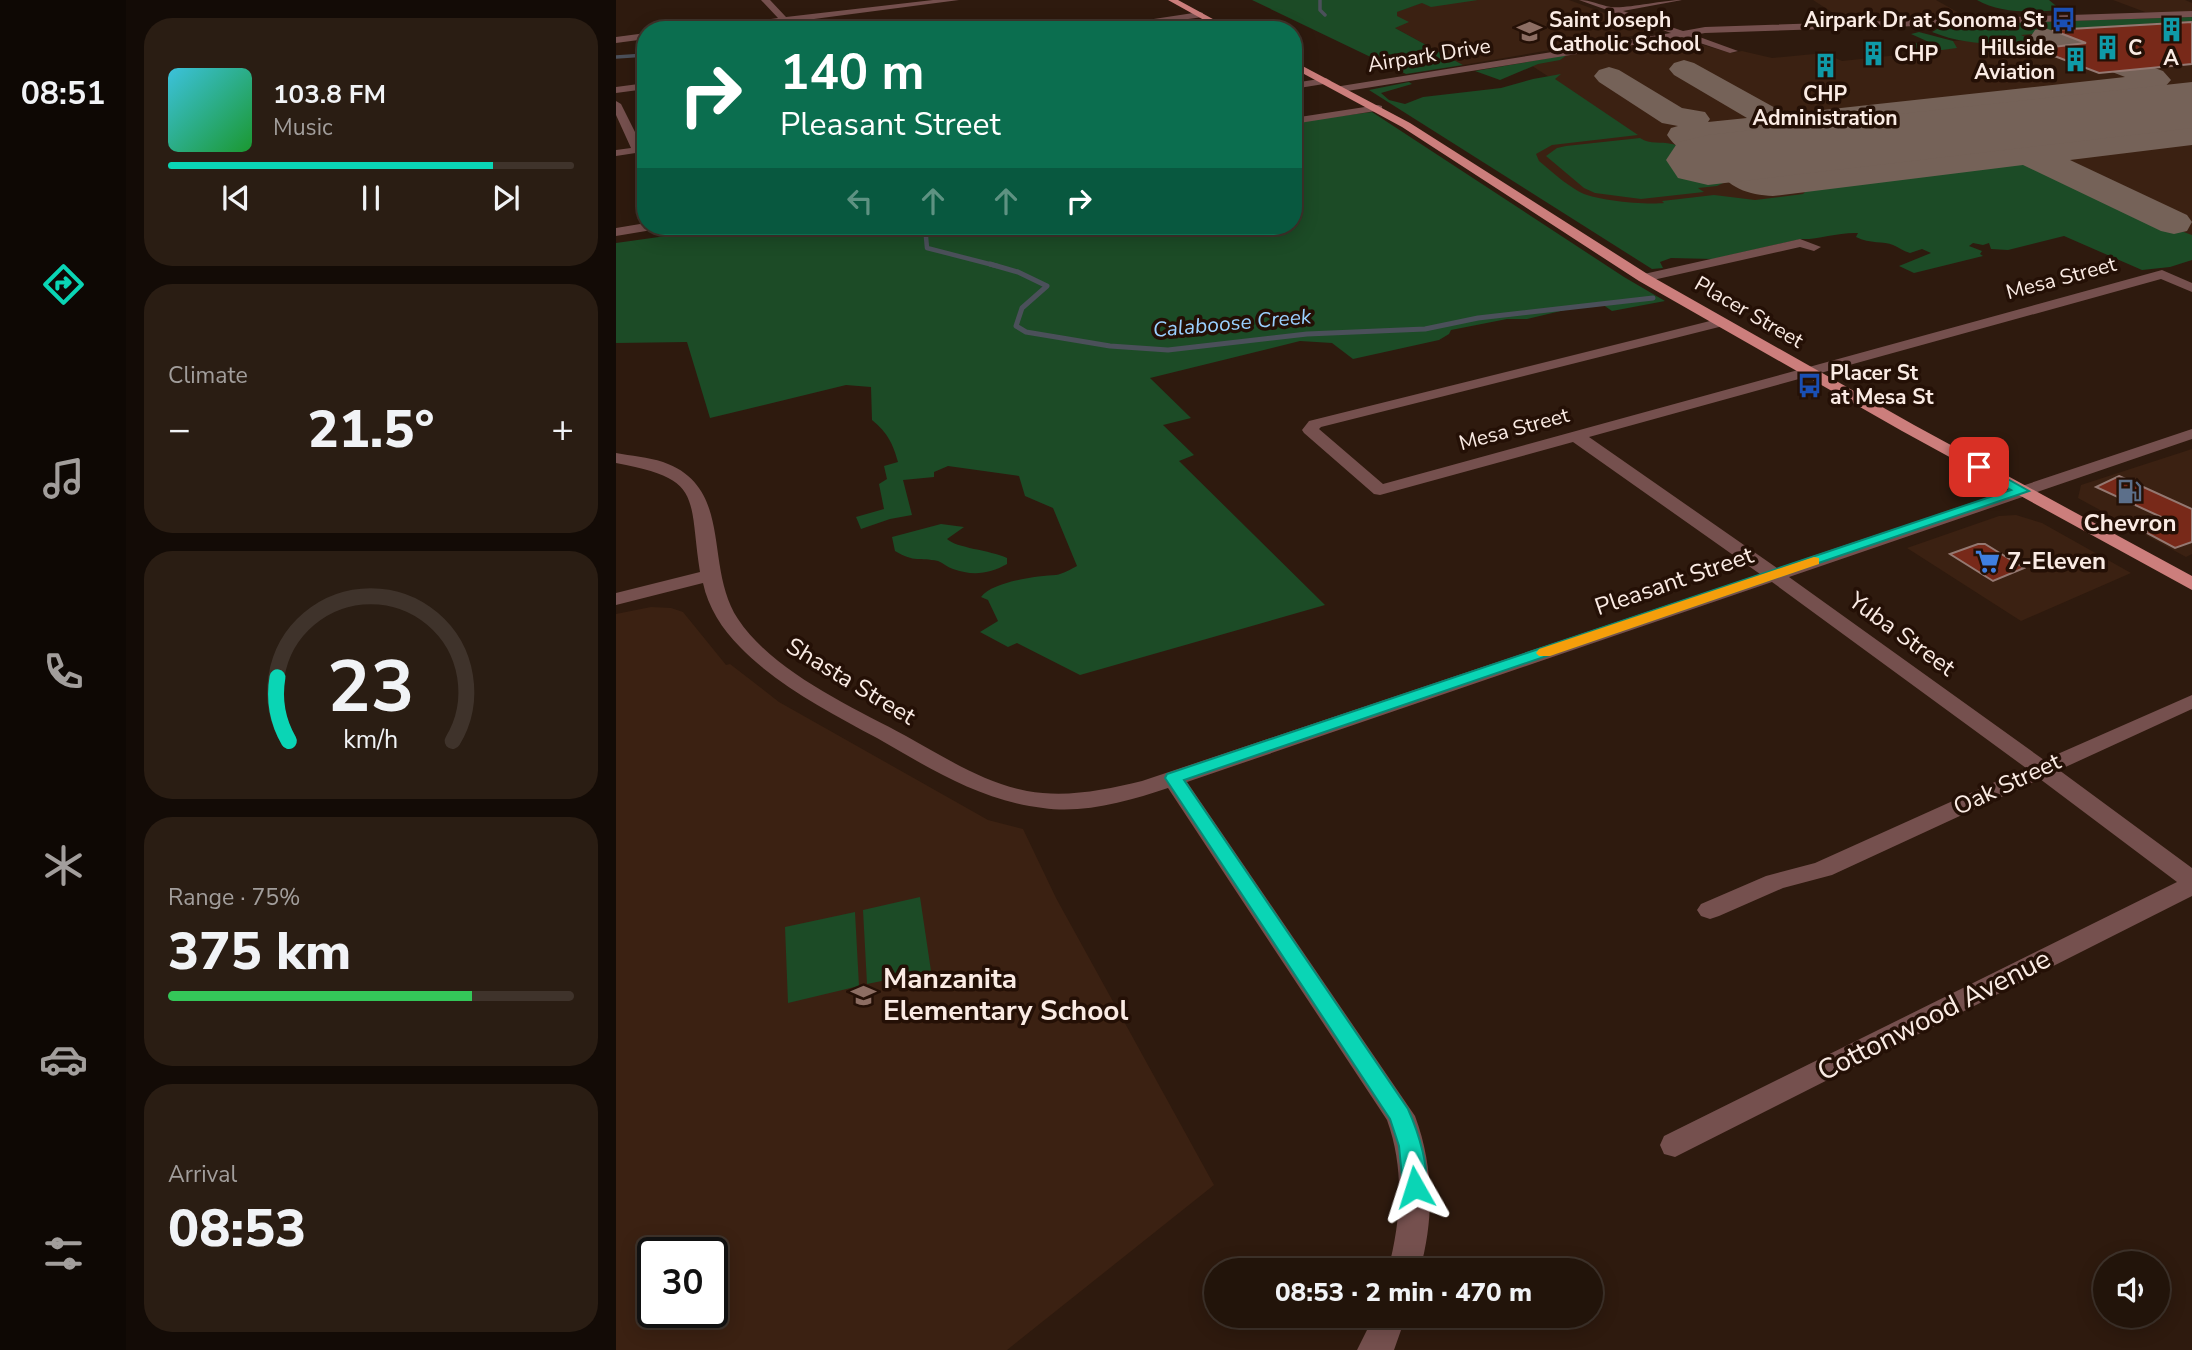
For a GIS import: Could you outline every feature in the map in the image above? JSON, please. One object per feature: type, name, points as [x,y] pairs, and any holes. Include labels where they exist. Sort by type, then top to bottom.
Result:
[{"type":"main road","points":[[1172,0],[1212,21]]},
{"type":"main road","name":"Placer Street","points":[[1302,69],[1378,108],[1644,278],[1808,372],[2192,583]]},
{"type":"street","points":[[765,0],[783,20]]},
{"type":"street","points":[[775,21],[955,0]]},
{"type":"street","points":[[1583,0],[1732,51]]},
{"type":"street","points":[[1610,10],[1678,0]]},
{"type":"street","points":[[2114,5],[2136,16]]},
{"type":"street","name":"Airpark Drive","points":[[1341,89],[1676,33],[1725,28],[2192,14]]},
{"type":"street","points":[[1154,21],[1200,15]]},
{"type":"street","points":[[616,40],[637,37]]},
{"type":"street","points":[[1302,85],[1326,81]]},
{"type":"street","points":[[616,90],[637,87]]},
{"type":"street","points":[[616,104],[637,148]]},
{"type":"street","points":[[1302,120],[1378,108]]},
{"type":"street","points":[[616,153],[637,150]]},
{"type":"street","points":[[616,232],[637,228]]},
{"type":"street","points":[[1644,278],[1800,243],[1814,247]]},
{"type":"street","name":"Mesa Street","points":[[1723,322],[1324,421],[1315,424],[1310,430],[1380,490],[2162,274],[2192,288]]},
{"type":"street","name":"Pleasant Street","points":[[1173,778],[2192,433]]},
{"type":"street","name":"Yuba Street","points":[[1576,436],[1776,575],[2042,768],[2192,883]]},
{"type":"street","name":"Shasta Street","points":[[616,458],[665,469],[696,491],[705,520],[706,561],[721,608],[729,622],[771,664],[844,710],[968,778],[1016,796],[1047,802],[1115,795],[1173,778]]},
{"type":"street","points":[[616,599],[711,575]]},
{"type":"street","name":"Oak Street","points":[[1710,910],[1775,882],[1823,869],[2192,701]]},
{"type":"street","points":[[1173,778],[1400,1116],[1410,1146],[1415,1187],[1414,1218],[1406,1258]]},
{"type":"street","name":"Cottonwood Avenue","points":[[1675,1146],[2192,883]]},
{"type":"shaded area","name":"Saint Joseph Catholic School","points":[[1415,0],[1569,0],[1656,32],[1463,65],[1395,28],[1396,12],[1421,3]]},
{"type":"shaded area","points":[[1813,0],[1936,0],[1968,18],[1847,22]]},
{"type":"shaded area","points":[[2113,0],[2185,0],[2192,3],[2192,12],[2145,12]]},
{"type":"shaded area","points":[[2192,18],[2192,260],[2168,266],[1982,197],[1663,257],[1511,164],[1580,97],[1526,62],[1670,38],[1731,53],[1742,51],[1772,58],[1824,53],[1842,61],[1917,53],[1902,46],[1964,40],[1945,33]]},
{"type":"shaded area","points":[[2192,449],[2192,554],[2186,557],[2078,498],[2081,485]]},
{"type":"shaded area","points":[[2016,515],[2042,523],[2131,573],[2021,621],[1907,548],[1999,516]]},
{"type":"shaded area","name":"Manzanita Elementary School","points":[[651,607],[671,608],[683,612],[726,665],[730,664],[779,702],[988,820],[1023,829],[1056,898],[1214,1185],[1007,1350],[616,1350],[616,614]]},
{"type":"green space","points":[[1252,0],[1478,0],[1431,7],[1422,3],[1397,12],[1397,16],[1409,22],[1395,28],[1463,65],[1406,74],[1302,24],[1302,21],[1296,21]]},
{"type":"green space","points":[[1977,0],[2049,0],[2061,10],[2007,10]]},
{"type":"green space","points":[[2192,17],[2192,21],[2035,31],[2033,34],[2021,35],[2037,42],[2024,43],[1971,42],[1932,32],[1939,28],[1937,25]]},
{"type":"green space","points":[[1919,32],[1953,41],[1957,48],[1919,53],[1900,45],[1929,42],[1911,34]]},
{"type":"green space","points":[[1567,55],[1560,60],[1538,64],[1500,80],[1475,71]]},
{"type":"green space","points":[[1561,74],[1555,79],[1638,135],[1552,145],[1536,154],[1539,161],[1558,177],[1586,194],[1620,202],[1645,203],[1664,203],[1662,201],[1714,195],[1755,200],[1803,194],[1814,183],[2013,159],[2048,173],[2120,209],[2192,235],[2192,260],[2170,267],[2142,270],[2064,236],[2008,250],[1991,249],[1989,243],[1973,243],[1969,246],[1982,251],[1980,254],[1983,256],[1914,273],[1899,266],[1931,253],[1922,249],[1910,253],[1889,244],[1861,239],[1856,237],[1858,233],[1851,233],[1801,239],[1713,259],[1671,258],[1660,262],[1663,268],[1652,269],[1369,90],[1409,82],[1412,84],[1381,93],[1389,100],[1405,104],[1423,97],[1501,88]]},
{"type":"green space","points":[[2192,83],[2192,96],[1927,126],[1906,119],[1896,119],[1914,127],[1895,129],[1877,128],[1865,123],[1875,116]]},
{"type":"green space","points":[[1372,112],[1665,301],[1612,311],[1599,302],[1527,319],[1507,319],[1451,330],[1439,340],[1353,359],[1332,343],[1300,341],[1150,378],[1191,418],[1163,425],[1194,455],[1179,461],[1325,605],[1080,675],[1017,643],[1008,647],[980,632],[998,621],[988,600],[981,597],[987,592],[1016,580],[1059,574],[1077,566],[1053,508],[1025,496],[1019,476],[948,466],[934,472],[934,477],[903,480],[912,515],[861,529],[856,517],[884,509],[879,484],[887,479],[884,466],[898,462],[889,439],[872,420],[871,387],[846,385],[710,418],[687,342],[616,343],[616,243],[668,235],[1302,235],[1302,121]]},
{"type":"green space","points":[[2192,115],[2192,132],[1962,159],[1931,157],[1916,149],[1943,143]]},
{"type":"green space","points":[[1807,125],[1833,126],[1843,130],[1844,134],[1731,147],[1715,146],[1706,142],[1737,131]]},
{"type":"green space","points":[[1640,138],[1685,149],[1729,180],[1717,186],[1698,188],[1704,192],[1641,199],[1595,193],[1584,188],[1546,156],[1557,148],[1566,146]]},
{"type":"green space","points":[[1881,153],[1895,160],[1889,163],[1891,166],[1883,166],[1885,168],[1816,178],[1780,179],[1752,171],[1759,164]]},
{"type":"green space","points":[[941,524],[964,527],[947,539],[951,542],[1007,558],[1007,564],[987,572],[967,573],[938,561],[912,558],[895,551],[892,537]]},
{"type":"green space","points":[[920,897],[931,971],[867,984],[863,910]]},
{"type":"green space","points":[[855,912],[859,986],[788,1003],[785,927]]},
{"type":"building","points":[[2192,22],[2192,64],[2099,73],[2036,49],[2086,43],[2052,30]]},
{"type":"building","points":[[2119,476],[2192,509],[2192,542],[2175,548],[2145,532],[2172,522],[2096,487]]},
{"type":"building","name":"7-Eleven","points":[[1985,544],[2024,568],[1993,581],[1950,554]]},
{"type":"waterway","points":[[1320,0],[1320,10],[1325,15]]},
{"type":"waterway","name":"Calaboose Creek","points":[[616,57],[637,56]]},
{"type":"waterway","name":"Calaboose Creek","points":[[926,235],[927,248],[997,266]]},
{"type":"waterway","name":"Calaboose Creek","points":[[990,264],[997,266]]},
{"type":"waterway","name":"Calaboose Creek","points":[[997,266],[1018,272],[1047,286],[1022,308],[1016,326],[1026,332],[1110,346],[1168,350],[1307,334],[1425,329],[1478,318],[1653,298]]},
{"type":"taxiway","points":[[2045,36],[2151,77]]},
{"type":"taxiway","points":[[1684,69],[1770,118],[1789,121]]},
{"type":"taxiway","points":[[1609,76],[1673,116],[1694,119]]},
{"type":"taxiway","points":[[1713,152],[1698,147],[1683,135],[2152,83],[2156,80],[2153,77]]},
{"type":"taxiway","points":[[1733,165],[1739,174],[1749,181],[1773,185],[2192,135]]},
{"type":"taxiway","points":[[2027,156],[2043,160],[2174,223]]},
{"type":"runway","points":[[1708,160],[2192,105]]},
{"type":"slow traffic","points":[[1544,653],[1814,561]]},
{"type":"place","name":"Airpark Dr at Sonoma St","points":[[2064,20]]},
{"type":"place","name":"A","points":[[2171,29]]},
{"type":"place","name":"Saint Joseph Catholic School","points":[[1529,32]]},
{"type":"place","name":"C","points":[[2108,48]]},
{"type":"place","name":"CHP","points":[[1874,54]]},
{"type":"place","name":"Hillside Aviation","points":[[2075,60]]},
{"type":"place","name":"CHP Administration","points":[[1825,65]]},
{"type":"place","name":"Placer St at Mesa St","points":[[1810,385]]},
{"type":"place","name":"Chevron","points":[[2130,492]]},
{"type":"place","name":"7-Eleven","points":[[1987,561]]},
{"type":"place","name":"Manzanita Elementary School","points":[[863,995]]},
{"type":"route","points":[[1415,1187],[1410,1146],[1400,1116],[1173,778],[2022,491],[1979,467]]}]
